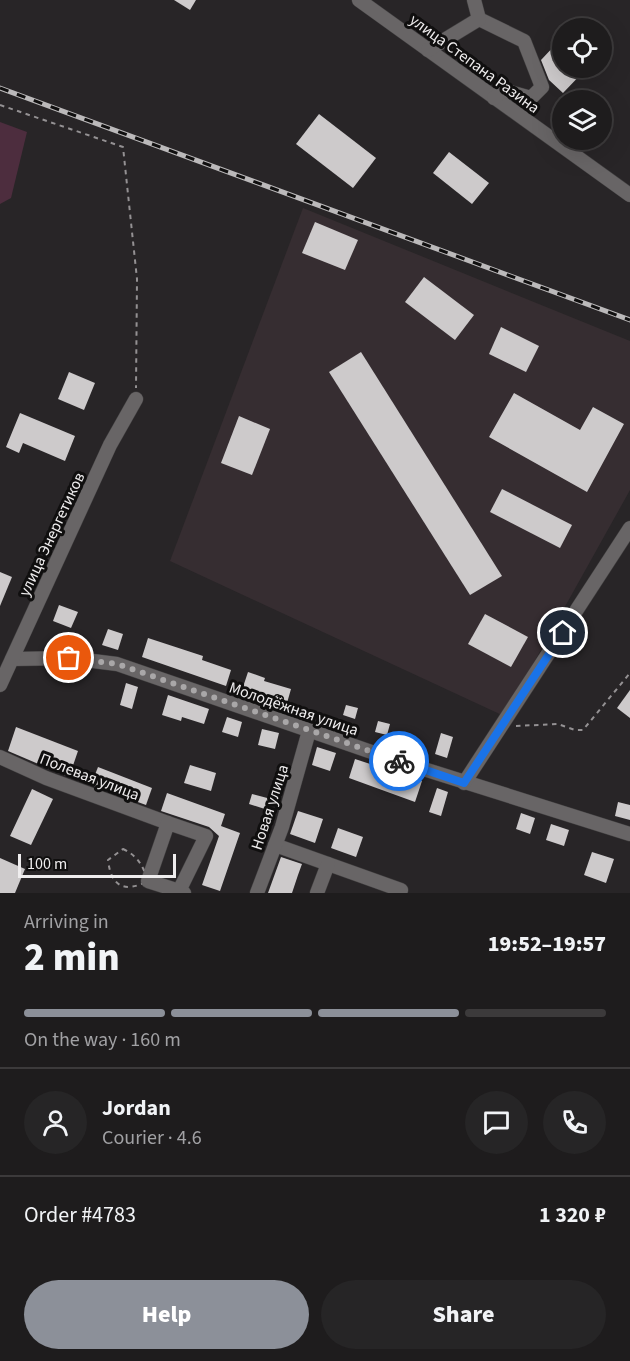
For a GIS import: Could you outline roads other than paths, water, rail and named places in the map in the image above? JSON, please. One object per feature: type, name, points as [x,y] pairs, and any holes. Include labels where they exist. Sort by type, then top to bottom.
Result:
[{"type":"street","name":"улица Степана Разина","points":[[358,0],[630,195]]},
{"type":"street","points":[[474,0],[479,19],[524,41],[542,87],[531,98],[503,90],[494,98]]},
{"type":"street","points":[[428,50],[479,19]]},
{"type":"street","name":"улица Энергетиков","points":[[0,685],[110,445],[136,399]]},
{"type":"street","points":[[464,783],[630,528]]},
{"type":"street","name":"Молодёжная улица","points":[[12,659],[69,658],[117,664],[464,783],[630,834]]},
{"type":"street","name":"Новая улица","points":[[257,893],[275,845],[309,730]]},
{"type":"street","name":"Полевая улица","points":[[0,757],[46,778],[206,836],[181,892]]},
{"type":"street","points":[[168,823],[148,881],[181,892]]},
{"type":"street","points":[[275,845],[400,890]]},
{"type":"street","points":[[317,893],[328,864]]},
{"type":"railway","points":[[0,88],[630,320]]}]
